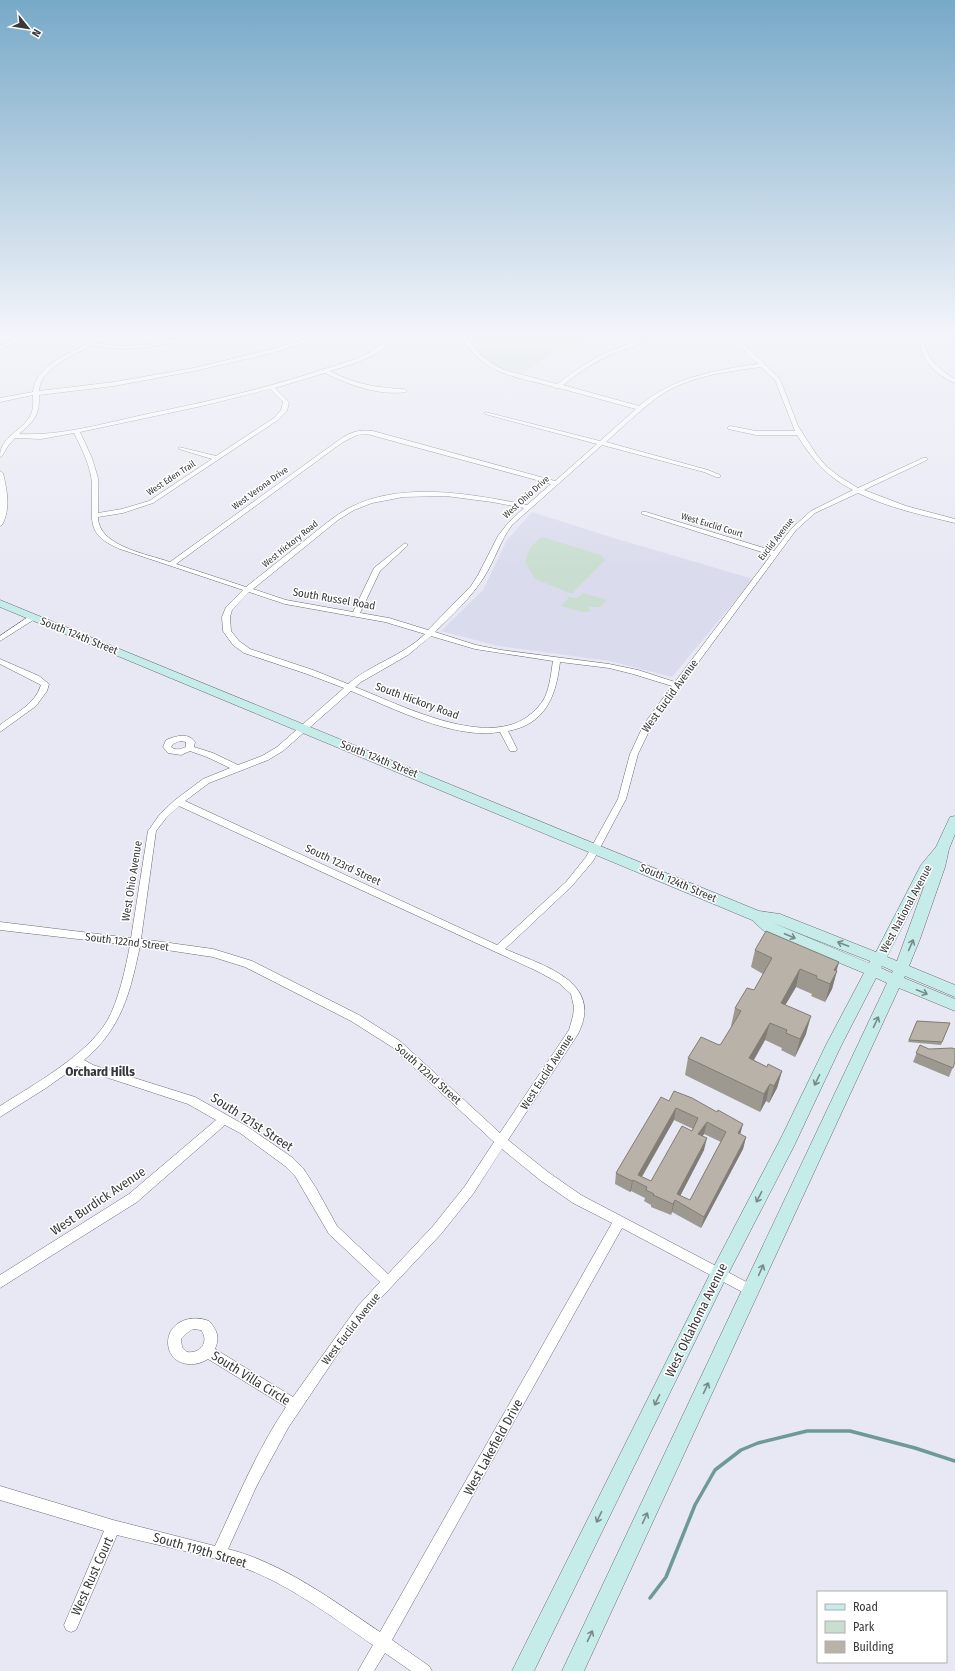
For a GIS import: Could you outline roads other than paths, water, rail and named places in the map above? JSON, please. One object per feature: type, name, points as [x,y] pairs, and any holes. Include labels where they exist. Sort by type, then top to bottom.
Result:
[{"type":"main road","name":"South 124th Street","points":[[0,603],[596,848],[757,916],[770,928],[898,974],[955,991]]},
{"type":"main road","name":"West National Avenue","points":[[898,974],[913,939],[938,866],[942,849],[955,820]]},
{"type":"main road","name":"West National Avenue","points":[[876,965],[928,864],[942,849]]},
{"type":"main road","name":"West Oklahoma Avenue","points":[[523,1671],[719,1274],[788,1141],[834,1045],[876,965]]},
{"type":"main road","name":"South 124th Street","points":[[898,974],[955,1005]]},
{"type":"main road","points":[[573,1671],[752,1291],[801,1181],[898,974]]},
{"type":"street","points":[[0,454],[3,448],[33,416],[34,412]]},
{"type":"street","points":[[14,436],[46,436],[163,412]]},
{"type":"street","name":"West Eden Trail","points":[[95,515],[123,511],[150,502],[276,419],[283,412]]},
{"type":"street","name":"West Ohio Drive","points":[[305,728],[349,687],[368,673],[415,646],[430,633],[474,587],[482,575],[501,536],[510,524],[527,507],[636,412]]},
{"type":"street","points":[[790,412],[798,433],[816,459],[843,482],[887,502],[955,521]]},
{"type":"street","points":[[487,413],[706,471],[718,476]]},
{"type":"street","points":[[730,428],[766,434],[798,433]]},
{"type":"street","name":"South Russel Road","points":[[76,431],[89,458],[95,478],[96,529],[99,534],[107,540],[122,548],[247,590],[292,603],[386,620],[466,645],[494,651],[609,666],[635,672],[677,685]]},
{"type":"street","name":"West Verona Drive","points":[[172,564],[331,448],[350,435],[362,432],[373,433],[555,483]]},
{"type":"street","points":[[181,448],[217,458]]},
{"type":"street","name":"Euclid Avenue","points":[[739,601],[794,529],[809,515],[858,490],[925,459]]},
{"type":"street","points":[[0,473],[4,496],[4,514],[0,524]]},
{"type":"street","points":[[380,490],[387,497]]},
{"type":"street","name":"West Hickory Road","points":[[349,687],[296,667],[254,654],[236,643],[227,631],[226,617],[233,603],[247,590],[344,513],[362,504],[387,497],[403,495],[446,494],[492,500],[527,507]]},
{"type":"street","name":"West Euclid Court","points":[[644,513],[775,554]]},
{"type":"street","points":[[356,614],[377,570],[405,545]]},
{"type":"street","name":"West Euclid Avenue","points":[[219,1554],[252,1480],[283,1423],[295,1405],[362,1310],[436,1230],[469,1190],[574,1031],[580,1012],[576,992],[566,982],[498,950],[569,884],[590,859],[622,799],[634,754],[643,732],[739,601]]},
{"type":"street","points":[[0,639],[34,617]]},
{"type":"street","points":[[513,749],[502,729],[523,722],[536,714],[543,707],[549,697],[557,659]]},
{"type":"street","points":[[0,662],[36,678],[45,684],[44,691],[34,704],[0,729]]},
{"type":"street","name":"South Hickory Road","points":[[349,687],[434,721],[453,727],[483,731],[502,729]]},
{"type":"street","name":"West Ohio Avenue","points":[[0,1112],[36,1089],[75,1060],[107,1030],[118,1008],[136,942],[152,831],[163,816],[178,802],[206,781],[265,758],[280,749],[305,728]]},
{"type":"street","points":[[190,748],[210,755],[239,769]]},
{"type":"street","name":"South 123rd Street","points":[[178,802],[498,950]]},
{"type":"street","name":"South 122nd Street","points":[[0,926],[136,942],[213,953],[248,964],[298,988],[355,1018],[402,1049],[502,1142],[544,1176],[577,1199],[752,1291]]},
{"type":"street","name":"South 121st Street","points":[[75,1060],[90,1068],[192,1100],[244,1130],[289,1162],[299,1172],[333,1230],[388,1282]]},
{"type":"street","name":"West Burdick Avenue","points":[[0,1282],[132,1198],[224,1119]]},
{"type":"street","name":"West Lakefield Drive","points":[[366,1671],[619,1222]]},
{"type":"street","name":"South Villa Circle","points":[[207,1351],[295,1405]]},
{"type":"street","name":"South 119th Street","points":[[0,1493],[113,1527],[240,1559],[276,1575],[315,1596],[424,1671]]},
{"type":"street","name":"West Rust Court","points":[[70,1625],[113,1527]]},
{"type":"waterway","points":[[650,1598],[666,1577],[695,1505],[715,1470],[741,1450],[758,1443],[807,1431],[850,1431],[915,1448],[955,1461]]},
{"type":"district","name":"Orchard Hills","points":[[100,1071]]}]
